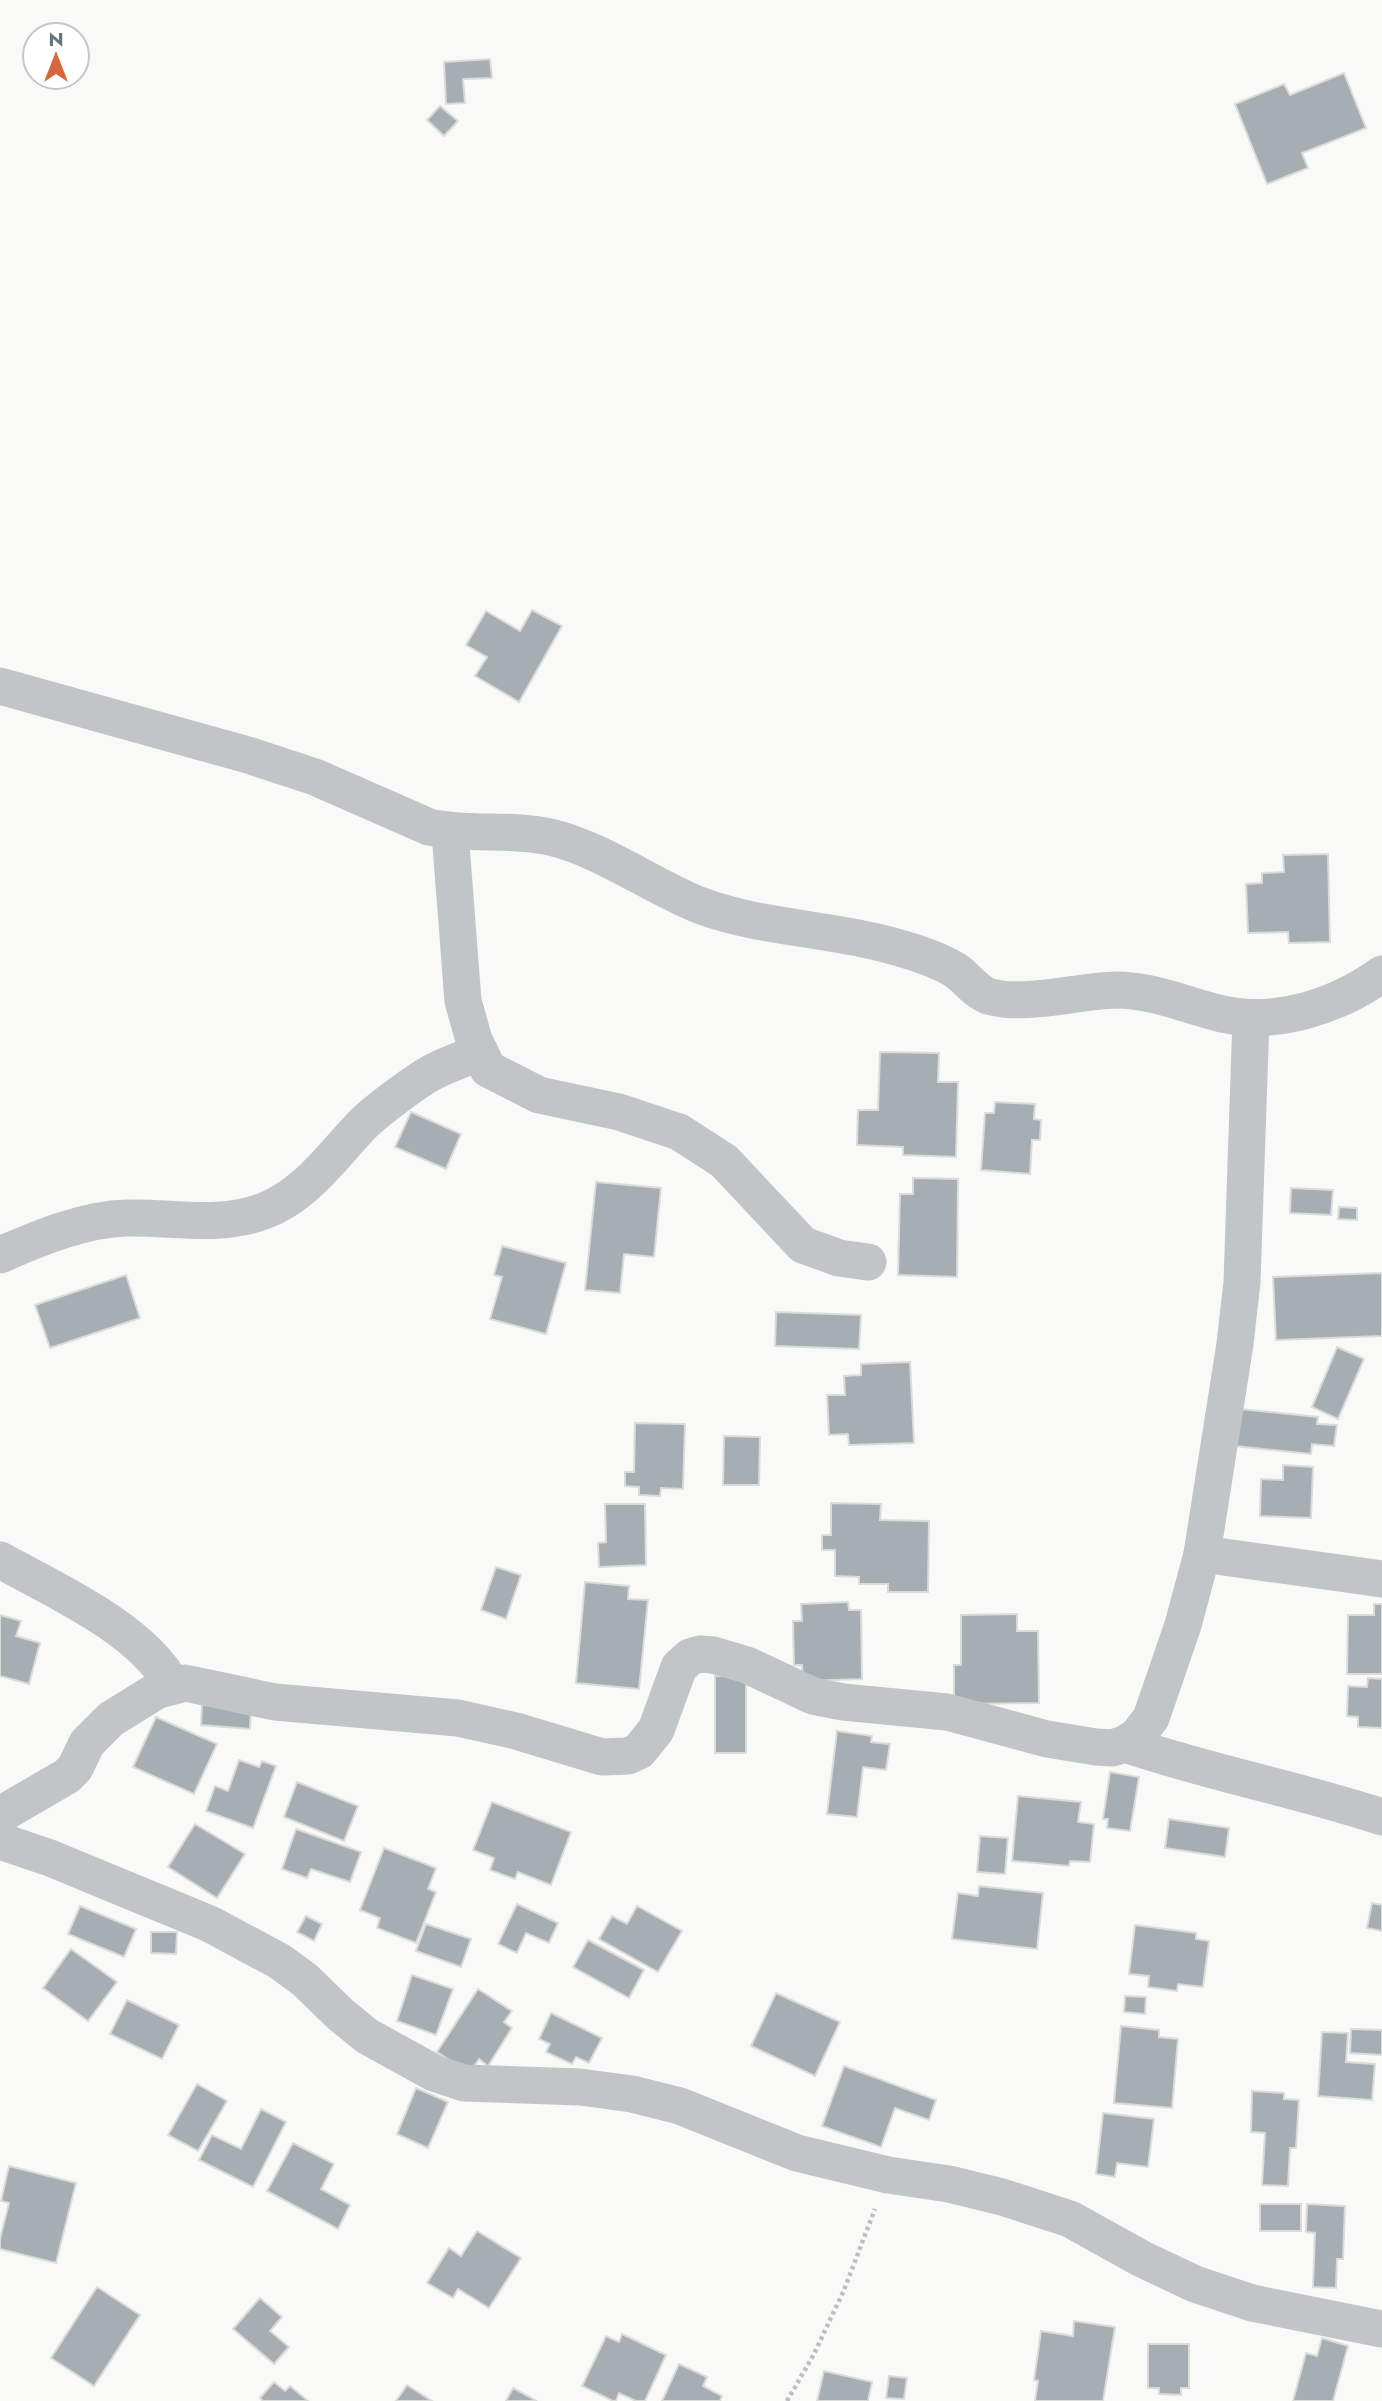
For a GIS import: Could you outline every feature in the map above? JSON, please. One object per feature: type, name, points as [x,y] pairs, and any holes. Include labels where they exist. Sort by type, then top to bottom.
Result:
[{"type":"street","points":[[0,686],[271,762],[315,777],[429,827],[450,832],[514,832],[552,837],[700,905],[768,922],[881,943],[926,957],[955,970],[985,995],[1011,999],[1095,992],[1140,992],[1158,994],[1220,1013],[1251,1018],[1321,1007],[1348,996],[1382,974]]},
{"type":"street","points":[[450,832],[463,1001],[488,1069],[539,1095],[619,1112],[679,1132],[724,1161],[803,1245],[839,1258],[868,1262]]},
{"type":"street","points":[[0,1815],[67,1776],[75,1768],[87,1743],[111,1719],[158,1690],[192,1684],[275,1702],[458,1718],[516,1731],[602,1757],[618,1758],[639,1751],[656,1730],[679,1667],[690,1657],[700,1654],[747,1665],[813,1696],[843,1702],[947,1712],[1047,1739],[1096,1747],[1112,1748],[1125,1744],[1137,1736],[1151,1718],[1183,1625],[1202,1554],[1236,1343],[1242,1282],[1251,1018]]},
{"type":"street","points":[[0,1255],[77,1226],[125,1218],[187,1222],[229,1220],[265,1210],[297,1192],[333,1159],[365,1123],[430,1073],[480,1052]]},
{"type":"street","points":[[1202,1554],[1382,1579]]},
{"type":"street","points":[[0,1560],[106,1618],[164,1670],[173,1686]]},
{"type":"street","points":[[1125,1744],[1166,1758],[1382,1816]]},
{"type":"street","points":[[0,1842],[16,1845],[210,1924],[279,1961],[305,1980],[366,2036],[434,2073],[464,2083],[580,2087],[632,2094],[680,2106],[768,2143],[797,2152],[888,2175],[949,2184],[1070,2219],[1142,2259],[1195,2284],[1252,2303],[1382,2329]]},
{"type":"path","points":[[787,2401],[814,2354],[844,2290],[888,2175]]},
{"type":"building","points":[[490,59],[492,78],[463,79],[465,103],[446,104],[444,62]]},
{"type":"building","points":[[1344,73],[1366,128],[1302,153],[1308,168],[1267,184],[1235,104],[1284,84],[1290,95]]},
{"type":"building","points":[[440,106],[458,121],[444,136],[427,120]]},
{"type":"building","points":[[532,610],[562,626],[519,702],[475,676],[487,657],[466,645],[486,611],[520,631]]},
{"type":"building","points":[[1328,854],[1330,942],[1289,943],[1288,932],[1248,933],[1246,884],[1262,883],[1262,873],[1284,872],[1283,855]]},
{"type":"building","points":[[880,1052],[939,1053],[938,1082],[958,1082],[956,1157],[903,1155],[903,1147],[857,1145],[858,1110],[878,1110]]},
{"type":"building","points":[[995,1102],[1035,1104],[1034,1119],[1041,1120],[1040,1140],[1032,1140],[1030,1174],[981,1170],[985,1113],[994,1113]]},
{"type":"building","points":[[411,1112],[461,1134],[446,1169],[395,1147]]},
{"type":"building","points":[[913,1178],[958,1179],[957,1277],[898,1275],[900,1194],[913,1194]]},
{"type":"building","points":[[596,1182],[661,1188],[654,1257],[624,1254],[620,1293],[585,1290]]},
{"type":"building","points":[[1291,1188],[1333,1190],[1331,1215],[1290,1213]]},
{"type":"building","points":[[1339,1207],[1357,1208],[1357,1220],[1338,1219]]},
{"type":"building","points":[[502,1246],[566,1263],[546,1334],[490,1319],[502,1277],[494,1275]]},
{"type":"building","points":[[1382,1273],[1382,1336],[1276,1340],[1273,1277]]},
{"type":"building","points":[[126,1275],[140,1318],[50,1348],[35,1305]]},
{"type":"building","points":[[776,1312],[861,1315],[859,1349],[775,1346]]},
{"type":"building","points":[[1337,1347],[1364,1359],[1338,1419],[1312,1407]]},
{"type":"building","points":[[910,1362],[914,1443],[849,1445],[848,1434],[829,1435],[827,1395],[845,1395],[844,1376],[861,1375],[861,1364]]},
{"type":"building","points":[[1240,1409],[1318,1417],[1317,1424],[1337,1425],[1334,1446],[1312,1444],[1311,1454],[1235,1446]]},
{"type":"building","points":[[635,1423],[685,1424],[683,1489],[661,1488],[660,1496],[639,1495],[639,1487],[625,1486],[625,1472],[634,1472]]},
{"type":"building","points":[[724,1436],[760,1437],[759,1485],[723,1485]]},
{"type":"building","points":[[1283,1465],[1313,1467],[1311,1518],[1260,1516],[1261,1479],[1283,1480]]},
{"type":"building","points":[[831,1503],[881,1504],[880,1520],[929,1521],[928,1592],[888,1592],[888,1584],[859,1584],[859,1577],[835,1576],[835,1550],[822,1550],[822,1535],[831,1535]]},
{"type":"building","points":[[605,1504],[645,1504],[646,1565],[599,1567],[598,1543],[606,1542]]},
{"type":"building","points":[[496,1567],[521,1575],[506,1619],[481,1610]]},
{"type":"building","points":[[585,1582],[629,1586],[628,1599],[648,1600],[639,1689],[576,1683]]},
{"type":"building","points":[[848,1602],[849,1610],[861,1610],[862,1679],[803,1681],[802,1665],[794,1665],[793,1621],[802,1621],[801,1604]]},
{"type":"building","points":[[1374,1604],[1382,1604],[1382,1674],[1347,1674],[1348,1615],[1374,1615]]},
{"type":"building","points":[[1017,1614],[1017,1631],[1038,1631],[1039,1703],[954,1704],[954,1665],[961,1665],[961,1615]]},
{"type":"building","points":[[0,1615],[21,1621],[16,1636],[40,1643],[29,1684],[0,1676]]},
{"type":"building","points":[[715,1676],[746,1676],[746,1753],[715,1753]]},
{"type":"building","points":[[1368,1678],[1382,1679],[1382,1728],[1358,1727],[1358,1717],[1347,1716],[1348,1686],[1367,1687]]},
{"type":"building","points":[[202,1704],[251,1708],[250,1729],[201,1725]]},
{"type":"building","points":[[156,1717],[217,1744],[194,1794],[133,1767]]},
{"type":"building","points":[[837,1731],[872,1736],[871,1742],[890,1744],[886,1770],[863,1767],[857,1817],[827,1814]]},
{"type":"building","points":[[239,1760],[259,1767],[262,1761],[276,1766],[253,1828],[206,1811],[215,1786],[228,1791]]},
{"type":"building","points":[[1110,1772],[1139,1777],[1130,1831],[1107,1828],[1108,1819],[1103,1819]]},
{"type":"building","points":[[297,1782],[358,1806],[344,1841],[284,1817]]},
{"type":"building","points":[[1018,1796],[1081,1802],[1078,1822],[1094,1824],[1090,1862],[1070,1861],[1069,1866],[1012,1861]]},
{"type":"building","points":[[492,1802],[571,1832],[551,1885],[518,1872],[515,1879],[490,1870],[494,1858],[473,1850]]},
{"type":"building","points":[[1169,1819],[1229,1828],[1225,1857],[1165,1848]]},
{"type":"building","points":[[195,1824],[245,1854],[217,1898],[168,1867]]},
{"type":"building","points":[[296,1829],[361,1852],[350,1882],[311,1869],[307,1878],[282,1869]]},
{"type":"building","points":[[980,1836],[1008,1838],[1005,1874],[977,1872]]},
{"type":"building","points":[[384,1848],[436,1868],[428,1889],[436,1892],[416,1943],[377,1928],[380,1918],[360,1910]]},
{"type":"building","points":[[979,1886],[1043,1893],[1037,1949],[952,1939],[958,1893],[978,1896]]},
{"type":"building","points":[[1372,1903],[1382,1905],[1382,1931],[1367,1928]]},
{"type":"building","points":[[517,1904],[558,1923],[549,1943],[526,1933],[517,1953],[498,1944]]},
{"type":"building","points":[[80,1906],[136,1929],[124,1957],[68,1934]]},
{"type":"building","points":[[637,1906],[682,1931],[658,1972],[599,1939],[612,1916],[627,1924]]},
{"type":"building","points":[[306,1916],[322,1924],[314,1941],[297,1932]]},
{"type":"building","points":[[426,1924],[471,1939],[461,1967],[416,1951]]},
{"type":"building","points":[[1135,1925],[1196,1933],[1196,1939],[1209,1941],[1203,1987],[1178,1984],[1177,1991],[1148,1987],[1149,1976],[1129,1974]]},
{"type":"building","points":[[151,1932],[177,1932],[176,1954],[151,1953]]},
{"type":"building","points":[[588,1940],[644,1970],[629,1998],[573,1967]]},
{"type":"building","points":[[71,1949],[117,1982],[88,2021],[43,1988]]},
{"type":"building","points":[[412,1975],[453,1989],[436,2035],[397,2021]]},
{"type":"building","points":[[478,1989],[512,2011],[504,2022],[512,2028],[488,2066],[479,2059],[470,2073],[437,2052]]},
{"type":"building","points":[[776,1993],[840,2022],[815,2076],[751,2046]]},
{"type":"building","points":[[1125,1996],[1146,1997],[1145,2014],[1124,2012]]},
{"type":"building","points":[[127,2000],[179,2025],[162,2059],[110,2034]]},
{"type":"building","points":[[551,2013],[602,2038],[589,2063],[576,2057],[572,2064],[546,2052],[550,2044],[539,2039]]},
{"type":"building","points":[[1121,2026],[1159,2030],[1159,2037],[1178,2039],[1172,2108],[1114,2103]]},
{"type":"building","points":[[1351,2029],[1382,2030],[1382,2055],[1350,2053]]},
{"type":"building","points":[[1322,2032],[1348,2033],[1346,2062],[1375,2064],[1372,2100],[1318,2096]]},
{"type":"building","points":[[844,2066],[936,2100],[929,2120],[895,2108],[881,2147],[822,2126]]},
{"type":"building","points":[[197,2084],[227,2101],[198,2151],[168,2135]]},
{"type":"building","points":[[416,2088],[448,2102],[428,2148],[397,2134]]},
{"type":"building","points":[[1252,2091],[1284,2093],[1284,2099],[1299,2100],[1296,2148],[1290,2148],[1288,2186],[1262,2185],[1265,2133],[1251,2132]]},
{"type":"building","points":[[261,2109],[286,2122],[253,2187],[199,2160],[212,2135],[241,2149]]},
{"type":"building","points":[[1103,2113],[1154,2119],[1148,2167],[1117,2163],[1115,2177],[1096,2174]]},
{"type":"building","points":[[293,2143],[334,2164],[321,2189],[350,2205],[338,2229],[267,2191]]},
{"type":"building","points":[[9,2166],[76,2183],[56,2263],[0,2249],[9,2203],[1,2201]]},
{"type":"building","points":[[1260,2204],[1301,2204],[1301,2231],[1260,2231]]},
{"type":"building","points":[[1307,2204],[1345,2206],[1343,2259],[1337,2259],[1336,2288],[1313,2287],[1315,2233],[1306,2232]]},
{"type":"building","points":[[477,2231],[521,2258],[489,2308],[458,2289],[453,2298],[427,2283],[449,2248],[461,2256]]},
{"type":"building","points":[[97,2287],[140,2315],[94,2386],[51,2358]]},
{"type":"building","points":[[260,2298],[282,2317],[270,2331],[289,2347],[274,2364],[233,2329]]},
{"type":"building","points":[[1074,2321],[1115,2327],[1103,2401],[1035,2401],[1038,2381],[1034,2380],[1041,2331],[1073,2336]]},
{"type":"building","points":[[622,2334],[666,2355],[645,2401],[636,2401],[619,2393],[616,2401],[613,2401],[582,2386],[606,2336],[619,2342]]},
{"type":"building","points":[[1322,2338],[1348,2346],[1333,2401],[1293,2401],[1306,2353],[1317,2356]]},
{"type":"building","points":[[1148,2344],[1189,2344],[1189,2388],[1181,2388],[1181,2395],[1159,2394],[1159,2388],[1148,2388]]},
{"type":"building","points":[[679,2364],[707,2377],[703,2386],[722,2396],[720,2401],[662,2401]]},
{"type":"building","points":[[824,2371],[872,2382],[868,2401],[817,2401]]},
{"type":"building","points":[[889,2376],[907,2378],[904,2399],[886,2398]]},
{"type":"building","points":[[274,2382],[285,2391],[290,2386],[308,2401],[263,2401],[260,2398]]},
{"type":"building","points":[[407,2385],[432,2401],[396,2401]]},
{"type":"building","points":[[513,2388],[537,2401],[506,2401]]}]
